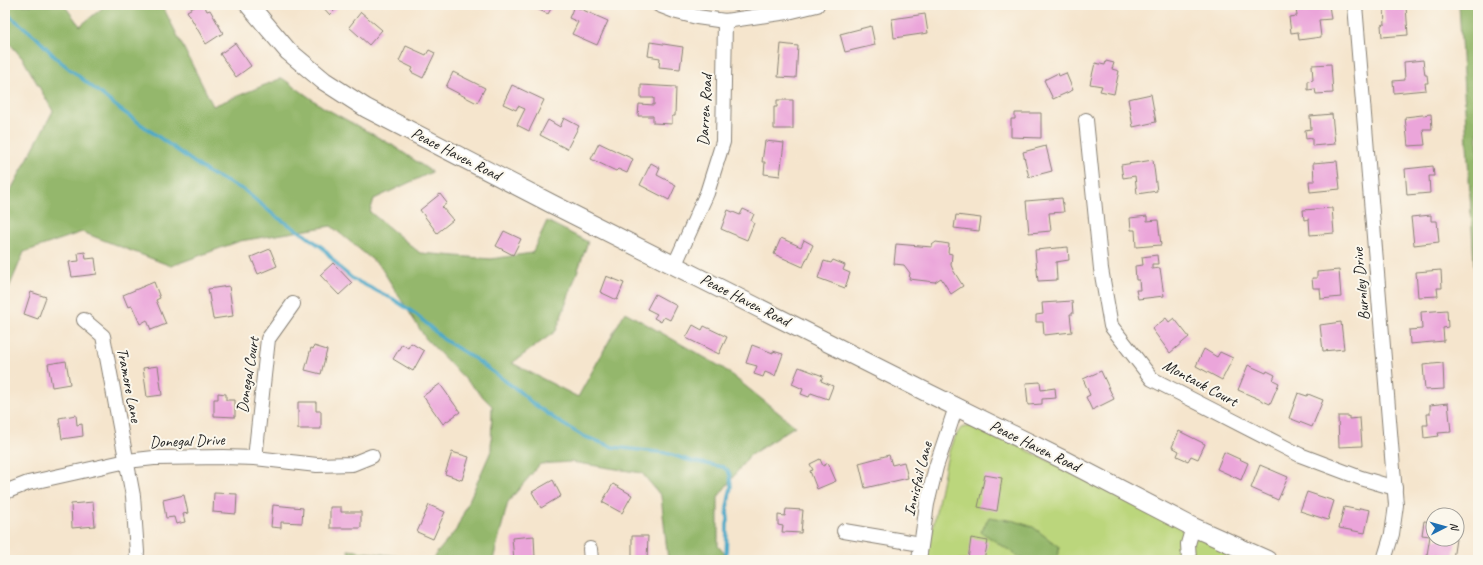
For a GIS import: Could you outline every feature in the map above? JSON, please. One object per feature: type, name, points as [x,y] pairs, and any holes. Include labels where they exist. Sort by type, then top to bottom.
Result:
[{"type":"main road","name":"Peace Haven Road","points":[[249,5],[288,52],[324,81],[366,108],[547,201],[1064,460],[1193,527],[1267,560]]},
{"type":"street","points":[[659,5],[677,12],[697,17],[725,21],[788,12],[817,5]]},
{"type":"street","name":"Burnley Drive","points":[[1355,5],[1396,505],[1392,534],[1384,560]]},
{"type":"street","name":"Darren Road","points":[[675,264],[707,193],[723,142],[725,21]]},
{"type":"street","name":"Montauk Court","points":[[1086,120],[1101,269],[1111,326],[1152,379],[1300,455],[1361,478],[1395,488]]},
{"type":"street","name":"Donegal Court","points":[[255,458],[268,338],[293,304]]},
{"type":"street","name":"Tramore Lane","points":[[84,320],[103,336],[133,496],[137,552],[136,560]]},
{"type":"street","name":"Innisfail Lane","points":[[919,560],[927,504],[936,467],[956,407]]},
{"type":"street","name":"Donegal Drive","points":[[5,492],[28,483],[127,461],[154,458],[255,458],[317,465],[352,464],[372,456]]},
{"type":"street","points":[[1189,560],[1188,544],[1193,527]]},
{"type":"street","points":[[844,531],[921,544]]},
{"type":"green space","points":[[5,5],[64,5],[80,26],[106,5],[162,5],[213,106],[282,78],[323,107],[392,145],[432,172],[374,199],[370,212],[420,253],[491,259],[532,253],[547,221],[588,242],[556,331],[512,363],[578,397],[625,312],[723,368],[795,426],[749,456],[718,497],[718,546],[730,560],[668,560],[661,496],[642,473],[571,462],[540,464],[508,502],[493,560],[431,560],[456,530],[491,451],[492,406],[426,339],[380,266],[331,226],[240,241],[171,266],[82,232],[24,252],[5,297],[5,201],[53,111],[23,59],[5,38]]},
{"type":"green space","points":[[1459,5],[1478,5],[1478,332]]},
{"type":"green space","points":[[976,425],[1250,560],[1057,560],[1058,547],[1006,547],[1024,560],[926,560],[948,454],[953,440],[961,428]]},
{"type":"green space","points":[[989,517],[1015,521],[1033,527],[1059,547],[1057,560],[1024,560],[981,532]]},
{"type":"green space","points":[[348,550],[431,560],[350,560]]},
{"type":"building","points":[[198,5],[204,5],[207,11],[210,10],[223,33],[206,44],[187,11]]},
{"type":"building","points":[[321,5],[340,5],[330,15]]},
{"type":"building","points":[[528,5],[553,5],[548,14]]},
{"type":"building","points":[[1329,5],[1331,19],[1319,20],[1321,37],[1299,40],[1298,32],[1291,33],[1289,17],[1297,16],[1296,9]]},
{"type":"building","points":[[574,6],[608,21],[597,45],[572,34],[578,22],[569,18]]},
{"type":"building","points":[[1406,6],[1408,35],[1382,37],[1381,25],[1385,24],[1384,8]]},
{"type":"building","points":[[361,12],[382,30],[369,45],[349,27]]},
{"type":"building","points":[[925,14],[928,33],[894,38],[892,19]]},
{"type":"building","points":[[871,26],[875,45],[845,52],[840,34]]},
{"type":"building","points":[[650,42],[683,47],[680,69],[659,67],[660,58],[648,56]]},
{"type":"building","points":[[235,43],[251,66],[236,77],[220,54]]},
{"type":"building","points":[[781,44],[798,46],[796,78],[778,77]]},
{"type":"building","points":[[406,46],[426,55],[429,50],[435,53],[423,78],[411,72],[413,68],[399,61]]},
{"type":"building","points":[[1423,60],[1425,75],[1427,75],[1428,83],[1425,83],[1426,90],[1394,93],[1393,81],[1405,80],[1404,62]]},
{"type":"building","points":[[1106,61],[1114,63],[1112,69],[1119,71],[1114,94],[1100,91],[1102,86],[1090,84],[1095,63],[1105,65]]},
{"type":"building","points":[[1331,64],[1333,93],[1316,94],[1315,89],[1308,90],[1308,81],[1313,80],[1312,65]]},
{"type":"building","points":[[453,72],[485,88],[477,103],[446,87]]},
{"type":"building","points":[[1058,73],[1059,76],[1066,73],[1073,90],[1053,99],[1044,80]]},
{"type":"building","points":[[512,85],[544,100],[529,131],[517,125],[525,109],[518,106],[516,110],[503,104]]},
{"type":"building","points":[[641,85],[676,87],[675,116],[672,116],[672,124],[653,123],[653,116],[638,116],[639,104],[654,105],[654,98],[641,98]]},
{"type":"building","points":[[6,88],[8,116],[5,116]]},
{"type":"building","points":[[1151,94],[1156,122],[1133,127],[1128,99]]},
{"type":"building","points":[[777,100],[793,100],[793,129],[774,129],[774,107],[777,107]]},
{"type":"building","points":[[1015,113],[1041,113],[1041,138],[1011,137],[1011,119],[1015,119]]},
{"type":"building","points":[[1332,114],[1335,144],[1312,146],[1312,138],[1306,139],[1305,130],[1311,129],[1310,116]]},
{"type":"building","points":[[1431,114],[1432,129],[1423,129],[1425,145],[1408,146],[1405,117]]},
{"type":"building","points":[[564,118],[579,126],[567,149],[540,135],[548,120],[560,127]]},
{"type":"building","points":[[765,141],[784,143],[780,176],[764,174],[765,162],[762,162]]},
{"type":"building","points":[[599,143],[633,159],[627,173],[618,169],[616,171],[591,159]]},
{"type":"building","points":[[1046,146],[1052,171],[1029,177],[1023,152]]},
{"type":"building","points":[[1153,160],[1157,191],[1137,194],[1135,176],[1123,178],[1121,165]]},
{"type":"building","points":[[1337,161],[1340,189],[1310,192],[1309,181],[1314,181],[1313,163]]},
{"type":"building","points":[[651,163],[660,168],[657,175],[676,185],[669,200],[640,185]]},
{"type":"building","points":[[1433,166],[1434,176],[1429,176],[1430,193],[1407,195],[1405,169]]},
{"type":"building","points":[[440,194],[447,203],[442,207],[453,220],[437,233],[420,210]]},
{"type":"building","points":[[1062,198],[1064,212],[1049,213],[1051,231],[1029,233],[1026,201]]},
{"type":"building","points":[[1332,208],[1334,233],[1310,235],[1309,219],[1304,220],[1303,210]]},
{"type":"building","points":[[743,209],[754,214],[751,221],[754,223],[747,240],[721,229],[728,210],[740,215]]},
{"type":"building","points":[[956,215],[981,218],[979,231],[954,228]]},
{"type":"building","points":[[1431,215],[1431,221],[1437,221],[1439,242],[1414,245],[1411,217]]},
{"type":"building","points":[[1147,216],[1147,221],[1158,220],[1161,245],[1136,247],[1135,230],[1131,230],[1130,218]]},
{"type":"building","points":[[504,231],[521,239],[513,255],[496,246]]},
{"type":"building","points":[[781,238],[801,247],[804,240],[813,245],[803,267],[774,254]]},
{"type":"building","points":[[936,242],[949,244],[948,253],[952,254],[951,265],[963,286],[951,294],[941,278],[935,282],[909,279],[910,273],[904,265],[894,264],[896,244],[932,247],[932,245]]},
{"type":"building","points":[[1068,247],[1069,260],[1056,262],[1057,280],[1038,281],[1035,250]]},
{"type":"building","points":[[270,249],[277,266],[258,274],[251,257]]},
{"type":"building","points":[[85,252],[86,259],[95,258],[97,274],[72,277],[69,262],[79,261],[78,253]]},
{"type":"building","points":[[1157,255],[1158,264],[1152,264],[1152,269],[1160,268],[1164,296],[1138,299],[1136,290],[1140,290],[1139,280],[1136,280],[1135,266],[1143,265],[1142,257]]},
{"type":"building","points":[[833,260],[845,265],[843,270],[850,273],[845,288],[818,278],[824,261],[831,263]]},
{"type":"building","points":[[333,263],[352,283],[339,295],[320,275]]},
{"type":"building","points":[[1339,270],[1341,297],[1321,299],[1320,288],[1313,288],[1312,278],[1317,278],[1317,272]]},
{"type":"building","points":[[1441,270],[1442,288],[1437,288],[1438,296],[1418,297],[1416,272]]},
{"type":"building","points":[[606,276],[624,283],[617,300],[600,292]]},
{"type":"building","points":[[154,282],[160,298],[156,300],[166,324],[151,330],[147,320],[140,324],[132,306],[128,307],[123,295]]},
{"type":"building","points":[[229,286],[233,316],[213,319],[208,289]]},
{"type":"building","points":[[31,292],[46,297],[38,319],[24,314]]},
{"type":"building","points":[[655,294],[677,306],[670,320],[664,317],[661,322],[654,318],[657,314],[647,309]]},
{"type":"building","points":[[1072,301],[1073,314],[1070,314],[1072,332],[1044,335],[1043,322],[1036,322],[1036,315],[1043,314],[1042,303]]},
{"type":"building","points":[[1447,310],[1448,327],[1443,328],[1444,341],[1410,344],[1409,330],[1422,329],[1421,312]]},
{"type":"building","points":[[1166,318],[1169,322],[1174,318],[1189,337],[1170,353],[1152,329]]},
{"type":"building","points":[[1341,322],[1344,349],[1323,351],[1320,325]]},
{"type":"building","points":[[693,325],[702,330],[704,326],[727,337],[719,354],[686,338]]},
{"type":"building","points":[[411,343],[424,351],[413,371],[393,359],[402,344],[408,348]]},
{"type":"building","points":[[752,345],[773,353],[773,351],[783,354],[775,376],[765,372],[763,377],[754,374],[757,366],[746,363]]},
{"type":"building","points":[[314,346],[327,350],[321,374],[305,370],[311,348],[313,349]]},
{"type":"building","points":[[1204,349],[1217,357],[1220,352],[1233,358],[1222,380],[1196,366]]},
{"type":"building","points":[[66,361],[70,384],[52,387],[48,364]]},
{"type":"building","points":[[1443,363],[1444,389],[1425,390],[1423,365]]},
{"type":"building","points":[[1248,365],[1266,373],[1267,371],[1275,375],[1273,380],[1279,383],[1270,404],[1238,390]]},
{"type":"building","points":[[158,366],[162,395],[147,397],[143,368]]},
{"type":"building","points":[[799,367],[823,376],[821,381],[833,386],[828,399],[811,393],[809,397],[801,394],[803,389],[792,384]]},
{"type":"building","points":[[1101,371],[1114,399],[1092,410],[1086,397],[1090,395],[1083,379]]},
{"type":"building","points":[[1040,382],[1041,390],[1055,388],[1056,398],[1042,399],[1042,404],[1028,405],[1026,383]]},
{"type":"building","points":[[440,384],[460,412],[443,424],[423,396]]},
{"type":"building","points":[[218,393],[226,394],[226,400],[235,400],[235,417],[214,416],[214,399],[218,399]]},
{"type":"building","points":[[1298,393],[1307,396],[1308,394],[1323,400],[1312,427],[1289,418]]},
{"type":"building","points":[[298,402],[316,402],[316,411],[321,411],[321,429],[298,429]]},
{"type":"building","points":[[1448,403],[1451,432],[1438,433],[1439,436],[1424,438],[1423,425],[1428,425],[1427,414],[1430,414],[1430,405]]},
{"type":"building","points":[[76,415],[77,425],[82,424],[83,436],[62,439],[59,418]]},
{"type":"building","points":[[1338,416],[1349,416],[1349,419],[1360,418],[1362,446],[1339,447]]},
{"type":"building","points":[[1179,431],[1205,444],[1198,459],[1191,456],[1188,461],[1177,456],[1179,451],[1172,447]]},
{"type":"building","points":[[452,452],[469,457],[462,480],[445,474]]},
{"type":"building","points":[[1224,452],[1248,463],[1241,480],[1217,469]]},
{"type":"building","points":[[889,455],[892,465],[904,462],[908,478],[865,488],[859,463]]},
{"type":"building","points":[[820,459],[823,466],[828,463],[836,481],[817,489],[810,471],[813,470],[810,464]]},
{"type":"building","points":[[1260,465],[1288,477],[1278,500],[1251,488]]},
{"type":"building","points":[[985,475],[1002,478],[997,511],[978,507]]},
{"type":"building","points":[[553,480],[561,496],[541,508],[532,492]]},
{"type":"building","points":[[613,484],[632,495],[622,513],[602,502]]},
{"type":"building","points":[[1307,492],[1334,501],[1328,520],[1300,511]]},
{"type":"building","points":[[214,493],[237,494],[236,514],[213,512]]},
{"type":"building","points":[[184,495],[188,513],[183,514],[185,522],[176,524],[174,517],[166,518],[163,500]]},
{"type":"building","points":[[93,502],[95,526],[72,528],[71,504]]},
{"type":"building","points":[[273,505],[303,508],[302,523],[281,522],[281,528],[271,527]]},
{"type":"building","points":[[429,505],[445,512],[433,539],[417,532]]},
{"type":"building","points":[[330,507],[341,507],[341,512],[361,512],[361,528],[330,528]]},
{"type":"building","points":[[1344,507],[1359,510],[1360,508],[1370,510],[1365,533],[1339,528]]},
{"type":"building","points":[[786,509],[803,510],[801,533],[782,532],[783,526],[778,525],[778,515],[785,516]]},
{"type":"building","points":[[1424,521],[1425,521],[1425,535],[1422,535]]},
{"type":"building","points":[[534,536],[535,558],[514,560],[512,538]]},
{"type":"building","points":[[632,536],[648,536],[647,560],[632,560]]},
{"type":"building","points":[[971,538],[988,541],[984,560],[968,560]]},
{"type":"building","points":[[1428,547],[1455,547],[1453,559],[1427,555]]},
{"type":"waterway","points":[[5,12],[36,37],[56,58],[121,110],[209,173],[244,190],[275,216],[323,248],[340,268],[353,279],[393,299],[417,315],[443,339],[475,359],[561,423],[583,436],[613,447],[666,453],[691,461],[723,467],[727,470],[730,475],[731,487],[727,508],[728,520],[726,560]]}]
